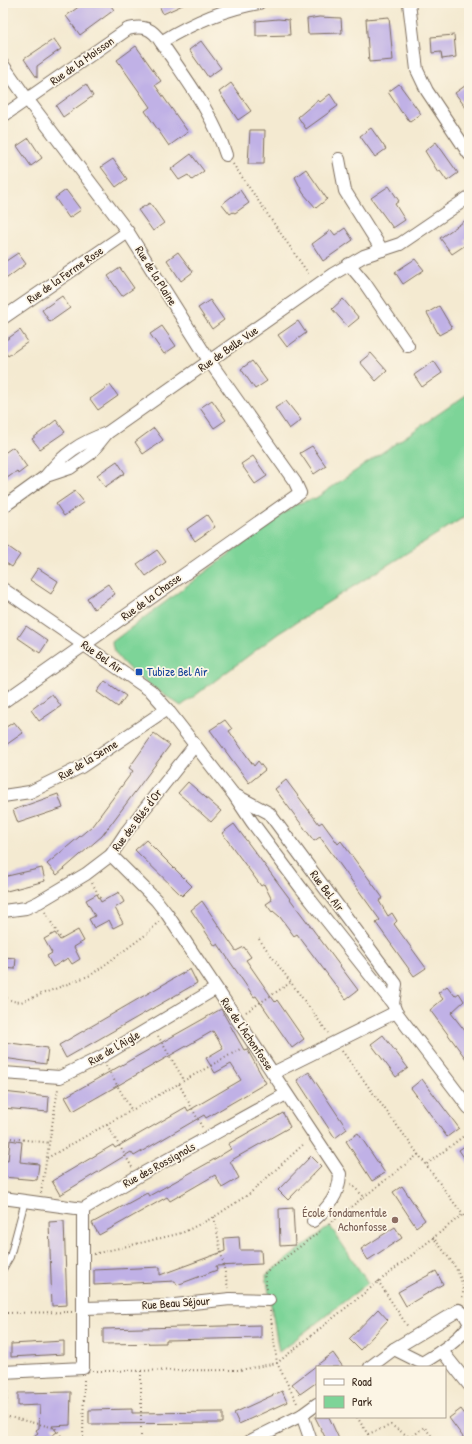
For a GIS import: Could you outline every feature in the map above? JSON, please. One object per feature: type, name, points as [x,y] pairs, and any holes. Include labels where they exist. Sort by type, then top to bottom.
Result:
[{"type":"street","points":[[161,42],[191,24],[215,14],[259,3]]},
{"type":"street","points":[[409,3],[417,70],[427,91],[469,154]]},
{"type":"street","name":"Rue de la Moisson","points":[[3,116],[128,29],[139,26],[149,29],[156,34],[207,110],[220,137],[226,155]]},
{"type":"street","name":"Rue de la Plaine","points":[[3,65],[128,232],[210,362],[295,482],[300,493]]},
{"type":"street","points":[[339,159],[345,192],[382,250]]},
{"type":"street","name":"Rue de Belle Vue","points":[[3,507],[46,476],[70,468],[92,453],[107,433],[349,264],[364,256],[400,244],[469,197]]},
{"type":"street","name":"Rue de la Ferme Rose","points":[[3,318],[128,232]]},
{"type":"street","points":[[349,264],[364,282],[408,346]]},
{"type":"street","name":"Rue de la Chasse","points":[[3,702],[300,493]]},
{"type":"street","name":"Rue Bel Air","points":[[3,589],[151,691],[167,709],[234,795],[301,888],[469,1108]]},
{"type":"street","name":"Rue de la Senne","points":[[3,796],[30,792],[81,767],[167,709]]},
{"type":"street","name":"Rue des Blés d'Or","points":[[3,911],[26,908],[39,902],[86,874],[111,854],[127,830],[195,745]]},
{"type":"street","name":"Rue Bel Air","points":[[234,795],[269,813],[396,984],[394,1008]]},
{"type":"street","name":"Rue de l'Achonfosse","points":[[111,854],[156,900],[253,1041],[286,1094],[315,1133],[340,1174]]},
{"type":"street","name":"Rue de l'Aigle","points":[[60,1078],[101,1057],[216,988]]},
{"type":"street","points":[[273,1073],[394,1008]]},
{"type":"street","points":[[3,1073],[60,1078]]},
{"type":"street","name":"Rue des Rossignols","points":[[83,1209],[138,1176],[286,1094]]},
{"type":"street","points":[[317,1226],[335,1198],[340,1184],[340,1174]]},
{"type":"street","points":[[3,1198],[83,1209],[84,1370],[6,1376]]},
{"type":"street","name":"Rue Beau Séjour","points":[[83,1309],[165,1306],[230,1299],[269,1300]]},
{"type":"street","points":[[371,1366],[394,1349],[459,1310],[465,1315],[469,1322]]},
{"type":"street","points":[[394,1349],[422,1363],[442,1351],[460,1336],[469,1326]]},
{"type":"street","points":[[442,1351],[469,1385]]},
{"type":"street","points":[[250,1441],[303,1414],[316,1405]]},
{"type":"street","points":[[303,1414],[311,1441]]},
{"type":"lane","points":[[3,1269],[10,1257],[25,1201]]},
{"type":"path","points":[[226,155],[317,286]]},
{"type":"path","points":[[92,882],[102,899]]},
{"type":"path","points":[[44,911],[60,937]]},
{"type":"path","points":[[3,996],[12,1001],[21,1002],[91,976],[148,933],[160,920]]},
{"type":"path","points":[[259,939],[420,1154],[469,1223]]},
{"type":"path","points":[[237,1018],[290,982]]},
{"type":"path","points":[[152,1026],[185,1080]]},
{"type":"path","points":[[47,1158],[253,1041]]},
{"type":"path","points":[[101,1057],[132,1110]]},
{"type":"path","points":[[40,1203],[60,1078]]},
{"type":"path","points":[[178,1084],[209,1138]]},
{"type":"path","points":[[107,1125],[138,1176]]},
{"type":"path","points":[[426,1164],[469,1132]]},
{"type":"path","points":[[83,1256],[182,1233],[214,1217],[249,1194],[315,1133]]},
{"type":"path","points":[[3,1137],[50,1143]]},
{"type":"path","points":[[326,1226],[363,1196],[420,1154]]},
{"type":"path","points":[[340,1174],[363,1196]]},
{"type":"path","points":[[83,1441],[84,1370],[240,1370],[277,1363],[463,1214]]},
{"type":"path","points":[[214,1217],[230,1299]]},
{"type":"path","points":[[303,1414],[277,1363],[264,1274],[317,1226]]},
{"type":"path","points":[[433,1237],[459,1274],[463,1294],[459,1310]]},
{"type":"path","points":[[3,1269],[3,1363]]},
{"type":"path","points":[[378,1281],[415,1337]]},
{"type":"path","points":[[3,1313],[83,1309]]},
{"type":"path","points":[[141,1371],[141,1441]]},
{"type":"path","points":[[3,1440],[6,1376]]},
{"type":"path","points":[[5,1416],[55,1428],[65,1441]]},
{"type":"path","points":[[358,1418],[372,1441]]},
{"type":"path","points":[[368,1434],[391,1426],[411,1438]]},
{"type":"path","points":[[407,1441],[424,1427],[436,1441]]},
{"type":"green space","points":[[469,393],[469,514],[279,633],[181,706],[151,686],[120,659],[114,650],[112,642],[296,504],[316,498]]},
{"type":"green space","points":[[330,1226],[368,1283],[279,1352],[266,1275]]},
{"type":"building","points":[[84,3],[109,3],[114,10],[80,35],[66,16]]},
{"type":"building","points":[[158,3],[187,3],[163,14]]},
{"type":"building","points":[[319,17],[341,18],[342,33],[308,34],[307,19]]},
{"type":"building","points":[[389,17],[393,60],[369,62],[366,19]]},
{"type":"building","points":[[278,19],[289,20],[290,35],[256,36],[256,21]]},
{"type":"building","points":[[454,35],[456,57],[442,59],[441,52],[432,53],[431,37]]},
{"type":"building","points":[[54,39],[61,49],[37,66],[37,78],[24,59]]},
{"type":"building","points":[[201,41],[221,68],[208,77],[189,50]]},
{"type":"building","points":[[136,46],[161,81],[155,85],[188,132],[169,146],[145,111],[150,107],[117,60]]},
{"type":"building","points":[[231,83],[251,111],[238,120],[219,92]]},
{"type":"building","points":[[469,83],[469,112],[455,93]]},
{"type":"building","points":[[86,84],[93,96],[63,117],[56,106]]},
{"type":"building","points":[[399,84],[421,114],[410,122],[388,92]]},
{"type":"building","points":[[330,94],[338,106],[306,129],[298,117],[318,100],[320,102]]},
{"type":"building","points":[[371,128],[386,149],[375,157],[360,136]]},
{"type":"building","points":[[250,130],[265,130],[264,164],[248,164]]},
{"type":"building","points":[[29,138],[42,158],[31,166],[17,146]]},
{"type":"building","points":[[436,142],[458,173],[447,181],[440,171],[438,172],[425,151]]},
{"type":"building","points":[[191,154],[204,171],[192,180],[188,175],[179,180],[171,169]]},
{"type":"building","points":[[113,159],[127,179],[116,187],[101,167]]},
{"type":"building","points":[[306,169],[327,199],[316,208],[303,193],[295,177]]},
{"type":"building","points":[[389,186],[399,201],[395,204],[405,220],[393,228],[371,198]]},
{"type":"building","points":[[66,190],[81,210],[69,218],[55,198]]},
{"type":"building","points":[[240,190],[249,203],[235,213],[233,212],[230,214],[222,204]]},
{"type":"building","points":[[150,203],[164,223],[153,231],[138,210]]},
{"type":"building","points":[[469,218],[469,237],[464,240],[467,244],[452,254],[440,238]]},
{"type":"building","points":[[345,228],[353,240],[323,261],[312,244],[331,230],[335,235]]},
{"type":"building","points":[[178,252],[193,272],[181,281],[167,260]]},
{"type":"building","points":[[18,253],[26,264],[3,281],[3,263]]},
{"type":"building","points":[[415,259],[424,270],[403,284],[395,272]]},
{"type":"building","points":[[120,268],[134,288],[122,296],[108,276]]},
{"type":"building","points":[[62,296],[70,308],[50,322],[42,310]]},
{"type":"building","points":[[343,299],[359,318],[348,327],[332,309]]},
{"type":"building","points":[[210,300],[224,320],[212,329],[198,308]]},
{"type":"building","points":[[439,306],[452,328],[439,335],[427,313]]},
{"type":"building","points":[[298,321],[306,333],[287,347],[278,335]]},
{"type":"building","points":[[162,326],[176,346],[164,354],[150,334]]},
{"type":"building","points":[[20,330],[28,342],[8,356],[3,349],[3,342]]},
{"type":"building","points":[[371,353],[387,371],[376,381],[360,362]]},
{"type":"building","points":[[252,361],[267,381],[255,389],[241,369]]},
{"type":"building","points":[[434,361],[442,373],[422,387],[414,375]]},
{"type":"building","points":[[110,385],[118,396],[98,410],[90,399]]},
{"type":"building","points":[[212,400],[226,420],[214,428],[200,408]]},
{"type":"building","points":[[286,401],[301,420],[289,429],[275,408]]},
{"type":"building","points":[[56,420],[65,432],[40,449],[32,439]]},
{"type":"building","points":[[154,428],[163,440],[143,454],[135,442]]},
{"type":"building","points":[[312,446],[326,466],[314,474],[300,453]]},
{"type":"building","points":[[13,447],[27,467],[18,474],[17,471],[3,481],[3,454]]},
{"type":"building","points":[[253,456],[267,476],[255,484],[241,464]]},
{"type":"building","points":[[117,461],[125,473],[105,487],[97,475]]},
{"type":"building","points":[[75,491],[84,502],[64,516],[56,504]]},
{"type":"building","points":[[207,515],[215,527],[195,541],[187,529]]},
{"type":"building","points":[[3,543],[20,555],[12,567],[3,561]]},
{"type":"building","points":[[157,550],[166,562],[146,576],[137,564]]},
{"type":"building","points":[[38,568],[58,581],[51,594],[30,580]]},
{"type":"building","points":[[108,584],[115,594],[94,609],[87,598]]},
{"type":"building","points":[[26,626],[48,641],[40,653],[18,638]]},
{"type":"building","points":[[105,681],[126,696],[118,707],[97,692]]},
{"type":"building","points":[[52,694],[61,706],[39,721],[31,710]]},
{"type":"building","points":[[225,720],[232,729],[229,731],[254,766],[258,761],[265,770],[249,783],[210,730]]},
{"type":"building","points":[[14,722],[23,733],[3,747],[3,729]]},
{"type":"building","points":[[154,733],[170,745],[102,836],[57,875],[47,864],[92,826],[133,771],[129,768]]},
{"type":"building","points":[[286,780],[319,824],[322,822],[338,844],[341,841],[383,898],[379,901],[388,916],[392,913],[397,921],[394,924],[426,968],[414,976],[376,923],[380,920],[320,837],[314,841],[275,789]]},
{"type":"building","points":[[188,782],[221,811],[211,822],[178,793]]},
{"type":"building","points":[[58,794],[63,808],[18,823],[13,810]]},
{"type":"building","points":[[234,824],[358,990],[346,999],[297,934],[294,936],[280,917],[273,911],[272,912],[266,904],[272,900],[264,884],[261,886],[222,833]]},
{"type":"building","points":[[146,840],[192,886],[182,896],[135,850]]},
{"type":"building","points":[[42,868],[45,881],[3,892],[3,877]]},
{"type":"building","points":[[119,892],[124,902],[115,908],[123,923],[113,928],[109,920],[94,928],[89,919],[95,916],[86,900],[97,894],[101,902]]},
{"type":"building","points":[[202,901],[236,951],[244,947],[251,957],[246,960],[275,1002],[277,1000],[304,1039],[292,1048],[256,996],[254,997],[218,944],[215,946],[191,910]]},
{"type":"building","points":[[78,930],[84,941],[74,947],[80,959],[72,964],[68,958],[53,967],[47,956],[52,953],[44,939],[55,933],[60,940]]},
{"type":"building","points":[[3,957],[16,958],[15,969],[3,968]]},
{"type":"building","points":[[190,969],[197,983],[66,1058],[59,1045]]},
{"type":"building","points":[[447,986],[455,996],[459,993],[464,1001],[451,1013],[469,1036],[469,1063],[430,1010],[443,999],[438,993]]},
{"type":"building","points":[[221,1009],[244,1050],[247,1049],[266,1083],[206,1118],[204,1115],[134,1156],[131,1152],[60,1195],[52,1181],[113,1145],[115,1148],[186,1107],[188,1111],[241,1080],[231,1064],[215,1073],[206,1058],[223,1048],[213,1031],[73,1111],[65,1097]]},
{"type":"building","points":[[383,1035],[408,1068],[396,1077],[371,1044]]},
{"type":"building","points":[[3,1042],[48,1048],[46,1064],[3,1058]]},
{"type":"building","points":[[309,1072],[347,1129],[335,1138],[297,1080]]},
{"type":"building","points":[[422,1079],[459,1128],[447,1137],[411,1088]]},
{"type":"building","points":[[3,1092],[49,1097],[48,1112],[3,1108]]},
{"type":"building","points":[[283,1113],[290,1127],[230,1161],[239,1178],[222,1188],[215,1175],[170,1201],[167,1197],[99,1235],[92,1223],[147,1193],[149,1196],[208,1163],[231,1149],[228,1144]]},
{"type":"building","points":[[358,1133],[385,1173],[372,1181],[346,1141]]},
{"type":"building","points":[[10,1140],[22,1142],[20,1162],[39,1164],[37,1180],[3,1177],[3,1160],[8,1161]]},
{"type":"building","points":[[469,1143],[469,1165],[459,1150]]},
{"type":"building","points":[[311,1156],[321,1166],[288,1200],[278,1190]]},
{"type":"building","points":[[402,1186],[425,1220],[416,1227],[393,1192]]},
{"type":"building","points":[[293,1208],[295,1245],[280,1246],[279,1209]]},
{"type":"building","points":[[64,1221],[67,1305],[52,1306],[49,1222]]},
{"type":"building","points":[[395,1227],[402,1238],[368,1260],[361,1249]]},
{"type":"building","points":[[239,1237],[240,1250],[261,1250],[262,1264],[216,1266],[217,1270],[177,1285],[175,1281],[94,1285],[94,1270],[160,1267],[160,1275],[225,1251],[224,1238]]},
{"type":"building","points":[[436,1271],[443,1284],[406,1306],[398,1292]]},
{"type":"building","points":[[378,1309],[388,1320],[360,1350],[349,1339]]},
{"type":"building","points":[[261,1325],[261,1338],[166,1340],[166,1343],[103,1344],[103,1329]]},
{"type":"building","points":[[64,1341],[64,1354],[11,1357],[11,1344]]},
{"type":"building","points":[[333,1353],[342,1366],[316,1366],[316,1383],[300,1394],[292,1384]]},
{"type":"building","points":[[282,1391],[287,1402],[239,1424],[234,1413]]},
{"type":"building","points":[[71,1392],[70,1425],[52,1426],[57,1432],[44,1441],[26,1441],[38,1433],[36,1430],[39,1428],[40,1405],[18,1406],[18,1393]]},
{"type":"building","points":[[132,1409],[132,1413],[223,1412],[223,1423],[89,1424],[89,1410]]},
{"type":"building","points":[[461,1409],[469,1420],[469,1441],[466,1441],[449,1418]]},
{"type":"building","points":[[315,1417],[329,1418],[340,1441],[327,1441]]},
{"type":"place","name":"Tubize Bel Air","points":[[139,672]]},
{"type":"place","name":"École fondamentale Achonfosse","points":[[395,1220]]}]
